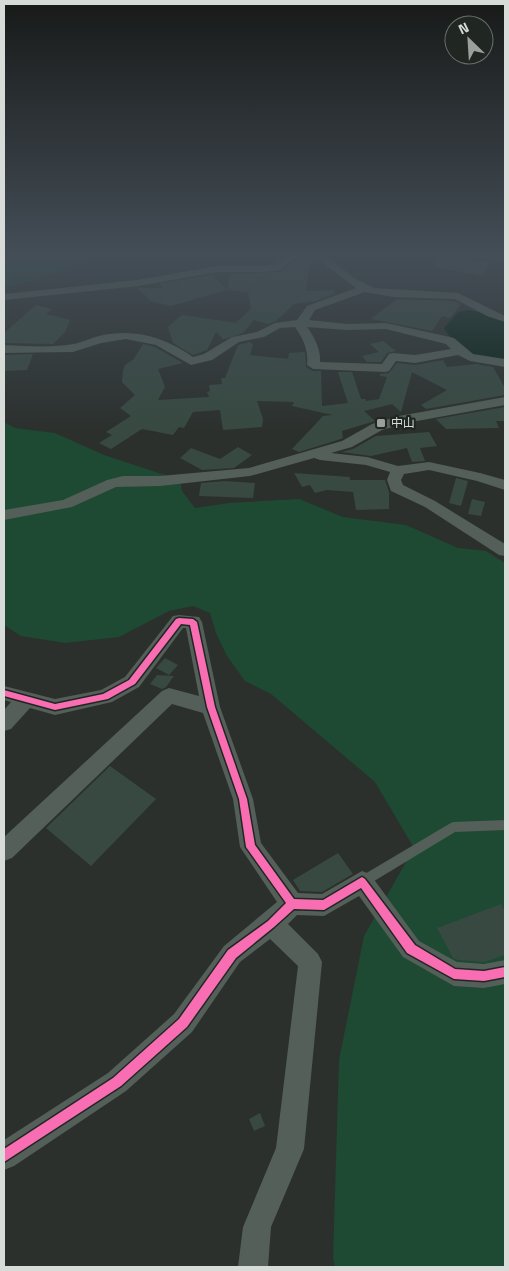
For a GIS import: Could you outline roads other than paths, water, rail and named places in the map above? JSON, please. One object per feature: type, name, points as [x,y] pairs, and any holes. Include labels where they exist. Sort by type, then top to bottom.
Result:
[{"type":"street","points":[[307,313],[301,323],[301,328],[308,336],[311,345],[313,365],[385,368],[393,357],[415,359],[460,352]]},
{"type":"street","points":[[491,313],[505,319]]},
{"type":"street","points":[[4,349],[72,348],[88,345],[99,339],[123,335],[159,341],[192,361],[208,356],[236,340],[260,335],[272,327],[301,323],[348,327],[386,326],[450,341],[460,352],[470,357],[505,363]]},
{"type":"street","points":[[4,515],[66,504],[112,483],[123,481],[160,481],[250,472],[347,444],[377,427],[404,418],[505,401]]},
{"type":"street","points":[[312,455],[367,461],[398,470],[429,466],[480,477],[505,485]]},
{"type":"street","points":[[398,470],[394,480],[396,488],[430,504],[505,551]]},
{"type":"street","points":[[4,693],[55,707],[105,697],[132,682],[179,621],[193,622],[211,707],[243,799],[251,847],[292,904]]},
{"type":"street","points":[[4,851],[169,696],[211,707]]},
{"type":"street","points":[[4,723],[26,699]]},
{"type":"street","points":[[4,1156],[116,1082],[183,1023],[232,954],[271,924],[292,904],[324,905],[362,882],[411,949],[454,974],[484,976],[505,972]]},
{"type":"street","points":[[253,1267],[257,1228],[290,1149],[310,962],[271,924]]},
{"type":"lane","points":[[362,882],[453,828],[505,826]]},
{"type":"place","name":"中山","points":[[381,423]]}]
